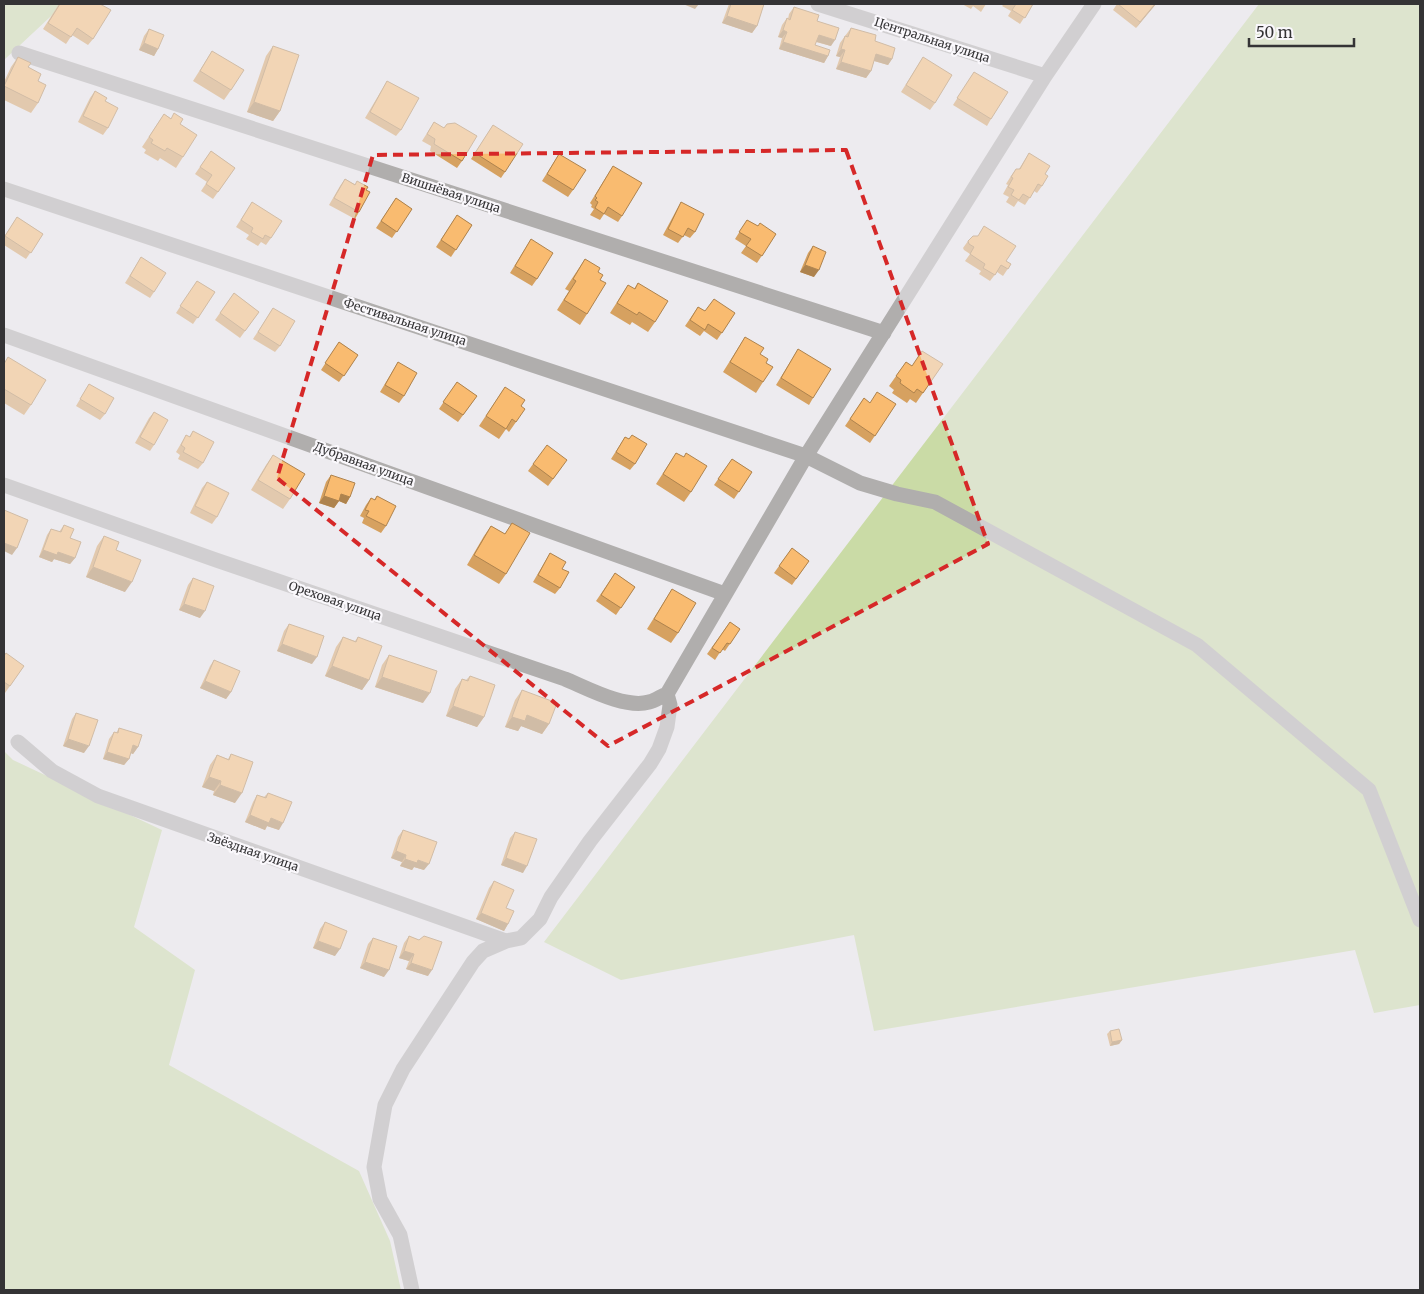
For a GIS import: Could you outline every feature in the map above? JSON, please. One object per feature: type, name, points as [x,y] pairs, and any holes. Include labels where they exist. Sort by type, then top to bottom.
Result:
[{"type":"street","name":"Центральная улица","points":[[818,4],[1045,76]]},
{"type":"street","points":[[412,1290],[400,1235],[380,1199],[374,1167],[385,1105],[403,1068],[473,962],[483,951],[503,940],[521,938],[540,919],[551,897],[590,841],[650,764],[659,749],[667,727],[670,705],[667,694],[725,594],[806,456],[1045,76],[1094,4]]},
{"type":"street","name":"Вишнёвая улица","points":[[19,53],[884,333]]},
{"type":"street","name":"Фестивальная улица","points":[[4,189],[806,456],[860,483],[897,494],[935,502],[1197,645],[1369,790],[1420,920]]},
{"type":"street","name":"Дубравная улица","points":[[4,335],[725,594]]},
{"type":"street","name":"Ореховая улица","points":[[4,485],[565,679],[614,699],[637,704],[649,702],[667,694]]},
{"type":"street","name":"Звёздная улица","points":[[18,742],[52,771],[98,796],[503,940]]},
{"type":"highlighted area","points":[[846,150],[988,544],[608,746],[277,478],[373,155]]},
{"type":"green space","points":[[4,4],[64,4],[4,60]]},
{"type":"green space","points":[[1259,4],[1420,4],[1420,1005],[1374,1013],[1355,950],[874,1031],[854,935],[621,980],[544,942]]},
{"type":"green space","points":[[4,751],[13,760],[162,830],[134,927],[195,970],[169,1065],[359,1171],[390,1241],[401,1290],[4,1290]]},
{"type":"building","points":[[60,4],[100,4],[111,10],[93,39],[77,28],[71,37],[48,23]]},
{"type":"building","points":[[731,4],[764,4],[757,26],[727,16]]},
{"type":"building","points":[[1016,4],[1033,4],[1025,18],[1012,10]]},
{"type":"building","points":[[1118,4],[1155,4],[1140,22]]},
{"type":"building","points":[[794,7],[819,15],[817,21],[839,28],[835,40],[819,35],[815,45],[830,50],[828,56],[783,42],[787,32],[783,30],[787,18],[790,20]]},
{"type":"building","points":[[851,28],[876,35],[875,41],[895,48],[892,59],[876,54],[871,71],[841,62],[845,50],[841,49],[845,36],[848,37]]},
{"type":"building","points":[[149,29],[164,35],[158,49],[144,43]]},
{"type":"building","points":[[273,46],[299,55],[280,111],[254,102]]},
{"type":"building","points":[[212,51],[244,70],[231,90],[200,71]]},
{"type":"building","points":[[18,57],[31,63],[28,67],[41,74],[38,81],[46,85],[38,103],[4,86]]},
{"type":"building","points":[[923,57],[952,75],[935,103],[906,85]]},
{"type":"building","points":[[974,72],[1008,92],[991,119],[957,98]]},
{"type":"building","points":[[387,81],[419,98],[401,130],[370,112]]},
{"type":"building","points":[[95,91],[107,98],[105,101],[118,108],[108,128],[83,116]]},
{"type":"building","points":[[174,113],[183,119],[180,124],[197,135],[183,157],[167,148],[165,151],[151,143],[153,140],[149,137],[164,114],[171,119]]},
{"type":"building","points":[[434,122],[444,128],[447,124],[455,123],[477,136],[462,161],[434,144],[435,139],[427,134]]},
{"type":"building","points":[[493,125],[523,144],[505,172],[475,153]]},
{"type":"building","points":[[211,151],[235,168],[218,192],[206,184],[212,175],[200,167]]},
{"type":"building","points":[[1029,153],[1050,166],[1045,174],[1048,176],[1042,186],[1038,184],[1030,198],[1023,194],[1019,200],[1011,195],[1014,190],[1008,187],[1013,178],[1011,177],[1016,169],[1020,169]]},
{"type":"building","points":[[559,154],[586,170],[573,190],[547,174]]},
{"type":"building","points":[[613,166],[642,183],[622,216],[608,207],[604,214],[595,208],[598,202],[595,200],[597,198],[595,196]]},
{"type":"building","points":[[345,179],[355,185],[357,181],[368,187],[366,190],[370,192],[359,212],[334,198]]},
{"type":"building","points":[[396,198],[412,209],[397,232],[381,221]]},
{"type":"building","points":[[252,202],[282,221],[271,238],[265,235],[263,239],[251,232],[253,228],[241,220]]},
{"type":"building","points":[[681,202],[704,214],[695,232],[688,228],[683,237],[668,229]]},
{"type":"building","points":[[457,215],[472,225],[456,250],[441,240]]},
{"type":"building","points":[[17,217],[43,234],[31,253],[5,236]]},
{"type":"building","points":[[747,220],[758,226],[760,223],[776,234],[762,256],[746,246],[751,239],[739,232]]},
{"type":"building","points":[[984,226],[1016,246],[1006,261],[1011,264],[1008,269],[1001,265],[995,275],[983,268],[985,264],[970,254],[974,247],[968,241],[973,236],[978,236]]},
{"type":"building","points":[[531,239],[553,253],[537,279],[515,266]]},
{"type":"building","points":[[813,246],[826,252],[819,270],[805,265]]},
{"type":"building","points":[[141,257],[166,273],[154,292],[130,276]]},
{"type":"building","points":[[585,259],[600,268],[598,272],[603,275],[600,280],[606,283],[587,314],[564,300],[576,281],[573,279]]},
{"type":"building","points":[[197,281],[215,292],[198,318],[180,306]]},
{"type":"building","points":[[638,283],[668,301],[655,322],[639,312],[637,315],[617,303],[628,285],[635,289]]},
{"type":"building","points":[[234,293],[259,312],[245,331],[220,313]]},
{"type":"building","points":[[714,299],[735,313],[722,333],[708,324],[705,330],[690,320],[698,307],[705,311]]},
{"type":"building","points":[[273,308],[295,321],[280,346],[258,332]]},
{"type":"building","points":[[745,337],[764,348],[760,354],[768,359],[766,363],[773,367],[763,382],[730,362]]},
{"type":"building","points":[[339,342],[358,355],[344,376],[325,363]]},
{"type":"building","points":[[798,349],[831,369],[813,398],[781,378]]},
{"type":"building","points":[[922,351],[943,364],[923,393],[917,389],[914,393],[900,383],[901,380],[896,376],[906,362],[912,366]]},
{"type":"building","points":[[8,357],[46,380],[31,405],[4,389],[4,364]]},
{"type":"building","points":[[398,362],[417,373],[404,396],[385,385]]},
{"type":"building","points":[[457,382],[477,396],[463,415],[443,402]]},
{"type":"building","points":[[89,384],[114,398],[105,414],[80,399]]},
{"type":"building","points":[[505,387],[525,400],[521,406],[525,409],[516,422],[512,419],[506,429],[486,416]]},
{"type":"building","points":[[877,392],[896,404],[875,436],[850,419],[864,398],[870,403]]},
{"type":"building","points":[[154,412],[168,420],[154,445],[140,437]]},
{"type":"building","points":[[193,431],[214,442],[203,463],[183,452],[185,448],[181,445],[186,435],[190,437]]},
{"type":"building","points":[[632,435],[647,444],[635,464],[616,452],[625,437],[629,439]]},
{"type":"building","points":[[547,445],[567,460],[553,479],[533,464]]},
{"type":"building","points":[[676,453],[684,457],[686,453],[707,466],[691,492],[663,474]]},
{"type":"building","points":[[273,455],[305,474],[290,499],[258,480]]},
{"type":"building","points":[[732,459],[752,472],[739,492],[718,479]]},
{"type":"building","points":[[331,475],[355,483],[350,497],[341,494],[339,501],[324,496]]},
{"type":"building","points":[[207,482],[229,493],[217,517],[195,506]]},
{"type":"building","points":[[377,496],[396,506],[386,526],[366,516],[369,511],[365,510],[371,498],[375,500]]},
{"type":"building","points":[[4,510],[28,520],[17,548],[4,543]]},
{"type":"building","points":[[512,523],[530,533],[506,574],[474,555],[491,526],[505,534]]},
{"type":"building","points":[[64,525],[74,529],[70,538],[81,542],[75,558],[58,552],[57,555],[43,550],[51,529],[61,532]]},
{"type":"building","points":[[104,536],[119,542],[116,550],[141,560],[132,582],[93,567]]},
{"type":"building","points":[[792,548],[809,561],[796,579],[779,566]]},
{"type":"building","points":[[550,553],[566,562],[562,569],[569,572],[560,588],[538,575]]},
{"type":"building","points":[[615,573],[635,587],[621,608],[601,595]]},
{"type":"building","points":[[193,578],[214,586],[205,611],[184,604]]},
{"type":"building","points":[[672,589],[696,603],[678,633],[654,619]]},
{"type":"building","points":[[730,622],[740,629],[730,644],[727,643],[720,653],[712,648]]},
{"type":"building","points":[[289,624],[324,636],[317,657],[282,644]]},
{"type":"building","points":[[343,637],[356,642],[358,637],[382,646],[369,680],[332,666]]},
{"type":"building","points":[[6,653],[24,666],[10,686],[4,682],[4,656]]},
{"type":"building","points":[[389,655],[437,671],[430,693],[382,677]]},
{"type":"building","points":[[214,660],[240,671],[231,692],[205,681]]},
{"type":"building","points":[[470,676],[495,685],[484,717],[453,706],[462,679],[468,681]]},
{"type":"building","points":[[522,690],[557,703],[549,724],[527,715],[525,721],[512,717]]},
{"type":"building","points":[[76,713],[98,720],[89,746],[68,739]]},
{"type":"building","points":[[119,728],[142,735],[138,747],[133,745],[129,759],[107,752],[114,732],[118,733]]},
{"type":"building","points":[[231,754],[253,762],[242,793],[220,785],[221,781],[209,777],[217,755],[229,760]]},
{"type":"building","points":[[268,793],[292,802],[283,823],[271,818],[269,823],[250,815],[257,795],[266,798]]},
{"type":"building","points":[[403,830],[437,842],[429,864],[418,860],[417,863],[405,859],[406,855],[396,851]]},
{"type":"building","points":[[515,832],[537,839],[527,866],[506,858]]},
{"type":"building","points":[[494,881],[514,890],[506,908],[514,911],[508,924],[481,913]]},
{"type":"building","points":[[325,922],[347,931],[340,949],[318,941]]},
{"type":"building","points":[[409,936],[419,940],[424,936],[442,942],[432,970],[411,963],[414,954],[404,951]]},
{"type":"building","points":[[373,938],[397,946],[389,970],[365,962]]},
{"type":"building","points":[[1119,1029],[1122,1040],[1112,1042],[1110,1031]]}]
